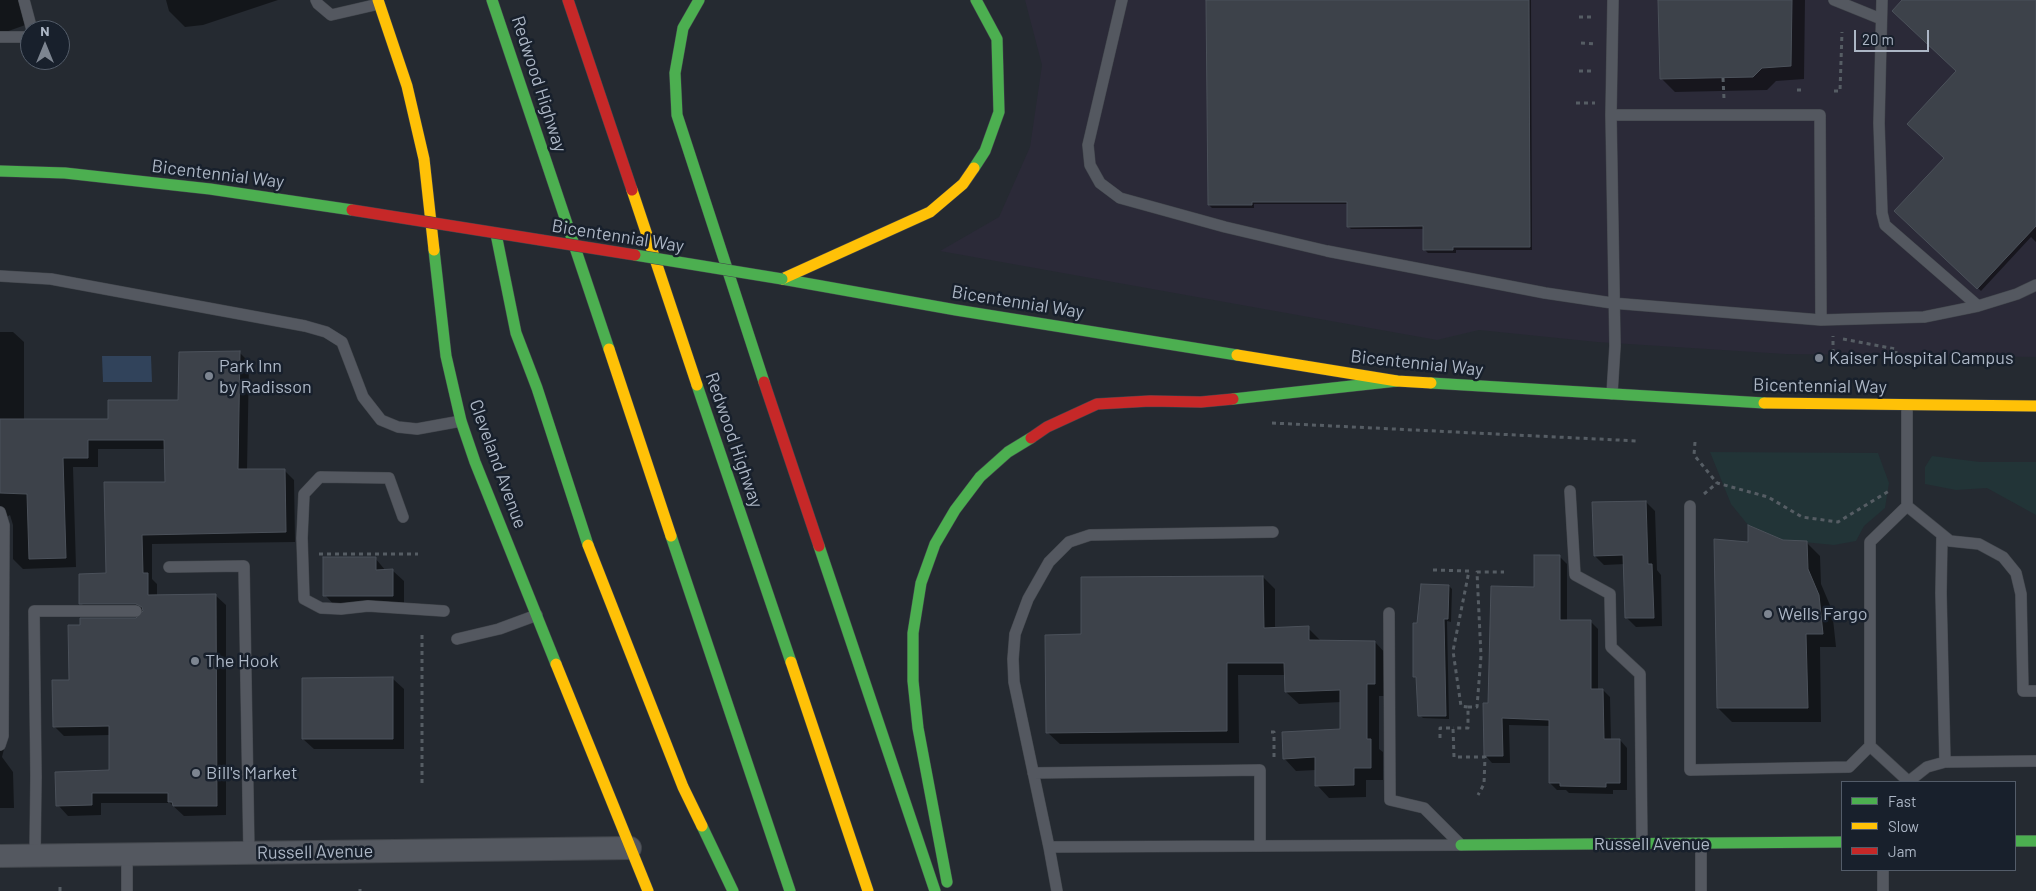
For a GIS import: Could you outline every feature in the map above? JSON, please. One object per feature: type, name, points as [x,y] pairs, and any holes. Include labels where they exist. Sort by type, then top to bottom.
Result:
[{"type":"main road","name":"Redwood Highway","points":[[492,0],[790,891]]},
{"type":"main road","name":"Redwood Highway","points":[[568,0],[868,891]]},
{"type":"main road","points":[[699,0],[683,28],[676,64],[677,114],[697,181],[935,891]]},
{"type":"main road","points":[[782,279],[930,212],[963,184],[985,151],[999,112],[997,39],[976,0]]},
{"type":"main road","name":"Cleveland Avenue","points":[[378,2],[406,86],[424,159],[446,356],[461,421],[475,462],[648,891]]},
{"type":"main road","name":"Bicentennial Way","points":[[0,171],[65,174],[201,188],[352,210],[1396,381],[1744,403],[2036,406]]},
{"type":"main road","points":[[496,234],[516,333],[537,388],[589,546],[683,786],[733,891]]},
{"type":"main road","points":[[949,891],[918,728],[913,681],[913,633],[921,583],[935,544],[955,510],[980,477],[1008,452],[1047,427],[1097,404],[1150,400],[1201,402],[1396,381]]},
{"type":"main road","points":[[2016,842],[2036,841]]},
{"type":"main road","name":"Russell Avenue","points":[[1461,845],[1841,842]]},
{"type":"street","name":"Russell Avenue","points":[[0,856],[630,848]]},
{"type":"lane","points":[[24,0],[29,20]]},
{"type":"lane","points":[[1122,0],[1088,145],[1090,165],[1100,183],[1120,198],[1225,227],[1327,251],[1612,303],[1821,320],[1924,317],[1978,306],[2016,294],[2036,285]]},
{"type":"lane","points":[[1612,0],[1612,303],[1614,346],[1612,396]]},
{"type":"lane","points":[[1834,0],[1881,19]]},
{"type":"lane","points":[[1882,0],[1880,123],[1882,213],[1885,225],[1978,306]]},
{"type":"lane","points":[[317,2],[332,15],[378,2]]},
{"type":"lane","points":[[0,37],[20,37]]},
{"type":"lane","points":[[1611,114],[1820,115],[1821,320]]},
{"type":"lane","points":[[0,276],[50,279],[305,326],[326,332],[342,342],[363,397],[381,420],[398,428],[417,429],[461,421]]},
{"type":"lane","points":[[1690,506],[1690,770],[1849,767],[1870,746],[1870,542],[1907,506],[1906,404]]},
{"type":"lane","points":[[403,517],[389,478],[320,477],[304,494],[302,538],[304,599],[321,608],[341,609],[368,606],[444,611]]},
{"type":"lane","points":[[1570,491],[1575,575],[1610,594],[1611,647],[1640,674],[1642,844]]},
{"type":"lane","points":[[1907,506],[1950,541],[1979,544],[2003,557],[2016,573],[2021,594],[2023,691],[2036,691]]},
{"type":"lane","points":[[0,512],[4,525],[3,736],[0,745]]},
{"type":"lane","points":[[1058,891],[1014,682],[1013,659],[1015,634],[1028,599],[1049,562],[1069,542],[1090,535],[1272,532]]},
{"type":"lane","points":[[1942,536],[1941,593],[1945,762]]},
{"type":"lane","points":[[169,567],[244,566],[249,853]]},
{"type":"lane","points":[[34,855],[36,777],[34,611],[136,611]]},
{"type":"lane","points":[[1389,613],[1390,800],[1424,808],[1461,845]]},
{"type":"lane","points":[[457,639],[499,629],[537,615]]},
{"type":"lane","points":[[1870,746],[1907,781]]},
{"type":"lane","points":[[1909,781],[1927,767],[1945,762],[2036,761]]},
{"type":"lane","points":[[1033,773],[1260,770],[1260,846]]},
{"type":"lane","points":[[1701,843],[1701,891]]},
{"type":"lane","points":[[1049,847],[1461,845]]},
{"type":"lane","points":[[127,855],[127,891]]},
{"type":"lane","points":[[1883,871],[1883,891]]},
{"type":"path","points":[[1579,17],[1594,17]]},
{"type":"path","points":[[1834,91],[1840,91],[1842,32]]},
{"type":"path","points":[[1581,43],[1595,44]]},
{"type":"path","points":[[1579,70],[1595,71]]},
{"type":"path","points":[[1724,78],[1724,96]]},
{"type":"path","points":[[1797,90],[1802,90]]},
{"type":"path","points":[[1576,103],[1595,103]]},
{"type":"path","points":[[1842,336],[1843,340],[1896,349],[1896,354]]},
{"type":"path","points":[[1833,353],[1834,340]]},
{"type":"path","points":[[1269,422],[1638,441]]},
{"type":"path","points":[[1695,442],[1694,455],[1717,483],[1768,497],[1802,517],[1838,522],[1889,491]]},
{"type":"path","points":[[1690,506],[1717,483]]},
{"type":"path","points":[[312,554],[418,554]]},
{"type":"path","points":[[1433,570],[1504,572]]},
{"type":"path","points":[[1469,571],[1453,651],[1462,706],[1468,707],[1477,707],[1481,656],[1477,572]]},
{"type":"path","points":[[422,635],[422,784]]},
{"type":"path","points":[[1440,738],[1440,728],[1468,728],[1468,707]]},
{"type":"path","points":[[1453,728],[1454,757],[1485,758],[1484,784],[1478,795]]},
{"type":"path","points":[[1271,732],[1274,732],[1274,759]]},
{"type":"path","points":[[60,884],[60,891]]},
{"type":"shaded area","points":[[1025,0],[2036,0],[2036,357],[1785,354],[1597,342],[1479,330],[1437,340],[940,251],[999,217],[1030,147],[1042,65]]},
{"type":"shaded area","points":[[1710,452],[1878,453],[1889,483],[1885,508],[1864,526],[1856,541],[1834,545],[1783,540],[1748,525],[1731,504]]},
{"type":"shaded area","points":[[1932,456],[1980,462],[2036,462],[2036,515],[1987,488],[1956,490],[1925,484],[1925,467]]},
{"type":"water","points":[[102,356],[151,356],[152,382],[103,382]]},
{"type":"building","points":[[1206,0],[1529,0],[1530,247],[1453,247],[1453,250],[1423,250],[1423,226],[1347,227],[1347,202],[1252,202],[1252,205],[1208,205]]},
{"type":"building","points":[[1658,0],[1792,0],[1791,66],[1762,68],[1753,77],[1660,79]]},
{"type":"building","points":[[1902,0],[2036,0],[2036,226],[1977,289],[1894,211],[1944,158],[1907,124],[1956,71],[1892,11]]},
{"type":"building","points":[[240,351],[238,469],[285,469],[286,532],[142,535],[143,573],[148,573],[148,595],[216,594],[217,806],[173,806],[172,802],[168,802],[168,793],[92,793],[92,805],[56,806],[55,772],[109,770],[109,726],[53,727],[52,680],[69,680],[68,625],[80,625],[80,618],[136,618],[143,611],[142,607],[136,604],[79,604],[79,574],[106,573],[104,482],[165,482],[164,440],[88,440],[88,458],[63,458],[66,558],[29,559],[27,494],[0,493],[0,419],[108,419],[108,400],[178,400],[179,352]]},
{"type":"building","points":[[1646,501],[1648,564],[1652,564],[1654,618],[1625,618],[1623,555],[1594,556],[1592,502]]},
{"type":"building","name":"Wells Fargo","points":[[1748,525],[1783,540],[1807,541],[1808,569],[1819,595],[1823,634],[1806,634],[1808,708],[1717,708],[1714,539],[1748,542]]},
{"type":"building","points":[[1534,555],[1560,555],[1560,620],[1591,620],[1591,689],[1603,689],[1604,739],[1620,739],[1620,783],[1606,783],[1606,787],[1560,786],[1560,783],[1549,783],[1549,720],[1502,718],[1503,756],[1484,756],[1483,703],[1488,703],[1491,586],[1534,587]]},
{"type":"building","points":[[323,557],[376,557],[376,570],[393,569],[393,596],[323,596]]},
{"type":"building","points":[[1263,576],[1264,628],[1309,626],[1309,640],[1375,641],[1375,684],[1367,684],[1367,739],[1371,739],[1371,768],[1354,768],[1354,785],[1315,786],[1315,757],[1283,759],[1282,732],[1340,729],[1340,690],[1285,692],[1284,663],[1227,663],[1227,731],[1046,733],[1045,635],[1081,634],[1081,577]]},
{"type":"building","points":[[1421,584],[1449,585],[1448,619],[1444,619],[1446,716],[1418,716],[1416,677],[1413,677],[1413,623],[1417,623]]},
{"type":"building","points":[[393,677],[393,739],[302,739],[302,678]]},
{"type":"traffic: fast","points":[[492,0],[609,349]]},
{"type":"traffic: fast","points":[[699,0],[683,28],[675,73],[677,115],[764,382]]},
{"type":"traffic: fast","points":[[974,168],[985,151],[999,112],[997,39],[976,0]]},
{"type":"traffic: fast","points":[[0,171],[65,173],[210,189],[352,210]]},
{"type":"traffic: fast","points":[[496,234],[516,333],[537,388],[588,545]]},
{"type":"traffic: fast","points":[[434,250],[446,356],[461,421],[475,462],[556,664]]},
{"type":"traffic: fast","points":[[635,255],[782,279]]},
{"type":"traffic: fast","points":[[782,279],[956,310],[1237,355]]},
{"type":"traffic: fast","points":[[1233,399],[1397,381]]},
{"type":"traffic: fast","points":[[1431,383],[1764,403]]},
{"type":"traffic: fast","points":[[697,385],[791,662]]},
{"type":"traffic: fast","points":[[947,882],[918,728],[913,681],[913,633],[921,583],[935,544],[955,510],[980,477],[1008,452],[1031,438]]},
{"type":"traffic: fast","points":[[671,536],[790,891]]},
{"type":"traffic: fast","points":[[819,546],[935,891]]},
{"type":"traffic: fast","points":[[702,826],[733,891]]},
{"type":"traffic: fast","points":[[2016,841],[2036,841]]},
{"type":"traffic: fast","points":[[1461,845],[1841,842]]},
{"type":"traffic: slow","points":[[378,0],[407,86],[424,159],[434,250]]},
{"type":"traffic: slow","points":[[782,279],[930,212],[963,184],[974,168]]},
{"type":"traffic: slow","points":[[632,190],[697,385]]},
{"type":"traffic: slow","points":[[609,349],[671,536]]},
{"type":"traffic: slow","points":[[1237,355],[1397,381],[1431,383]]},
{"type":"traffic: slow","points":[[1764,403],[2036,406]]},
{"type":"traffic: slow","points":[[588,545],[683,787],[702,826]]},
{"type":"traffic: slow","points":[[791,662],[868,891]]},
{"type":"traffic: slow","points":[[556,664],[648,891]]},
{"type":"traffic: jam","points":[[568,0],[632,190]]},
{"type":"traffic: jam","points":[[352,210],[635,255]]},
{"type":"traffic: jam","points":[[764,382],[819,546]]},
{"type":"traffic: jam","points":[[1031,438],[1047,427],[1097,404],[1150,401],[1201,402],[1233,399]]},
{"type":"place","name":"Kaiser Hospital Campus","points":[[1819,358]]},
{"type":"place","name":"Park Inn by Radisson","points":[[209,376]]},
{"type":"place","name":"Wells Fargo","points":[[1768,614]]},
{"type":"place","name":"The Hook","points":[[195,661]]},
{"type":"place","name":"Bill's Market","points":[[196,773]]}]
